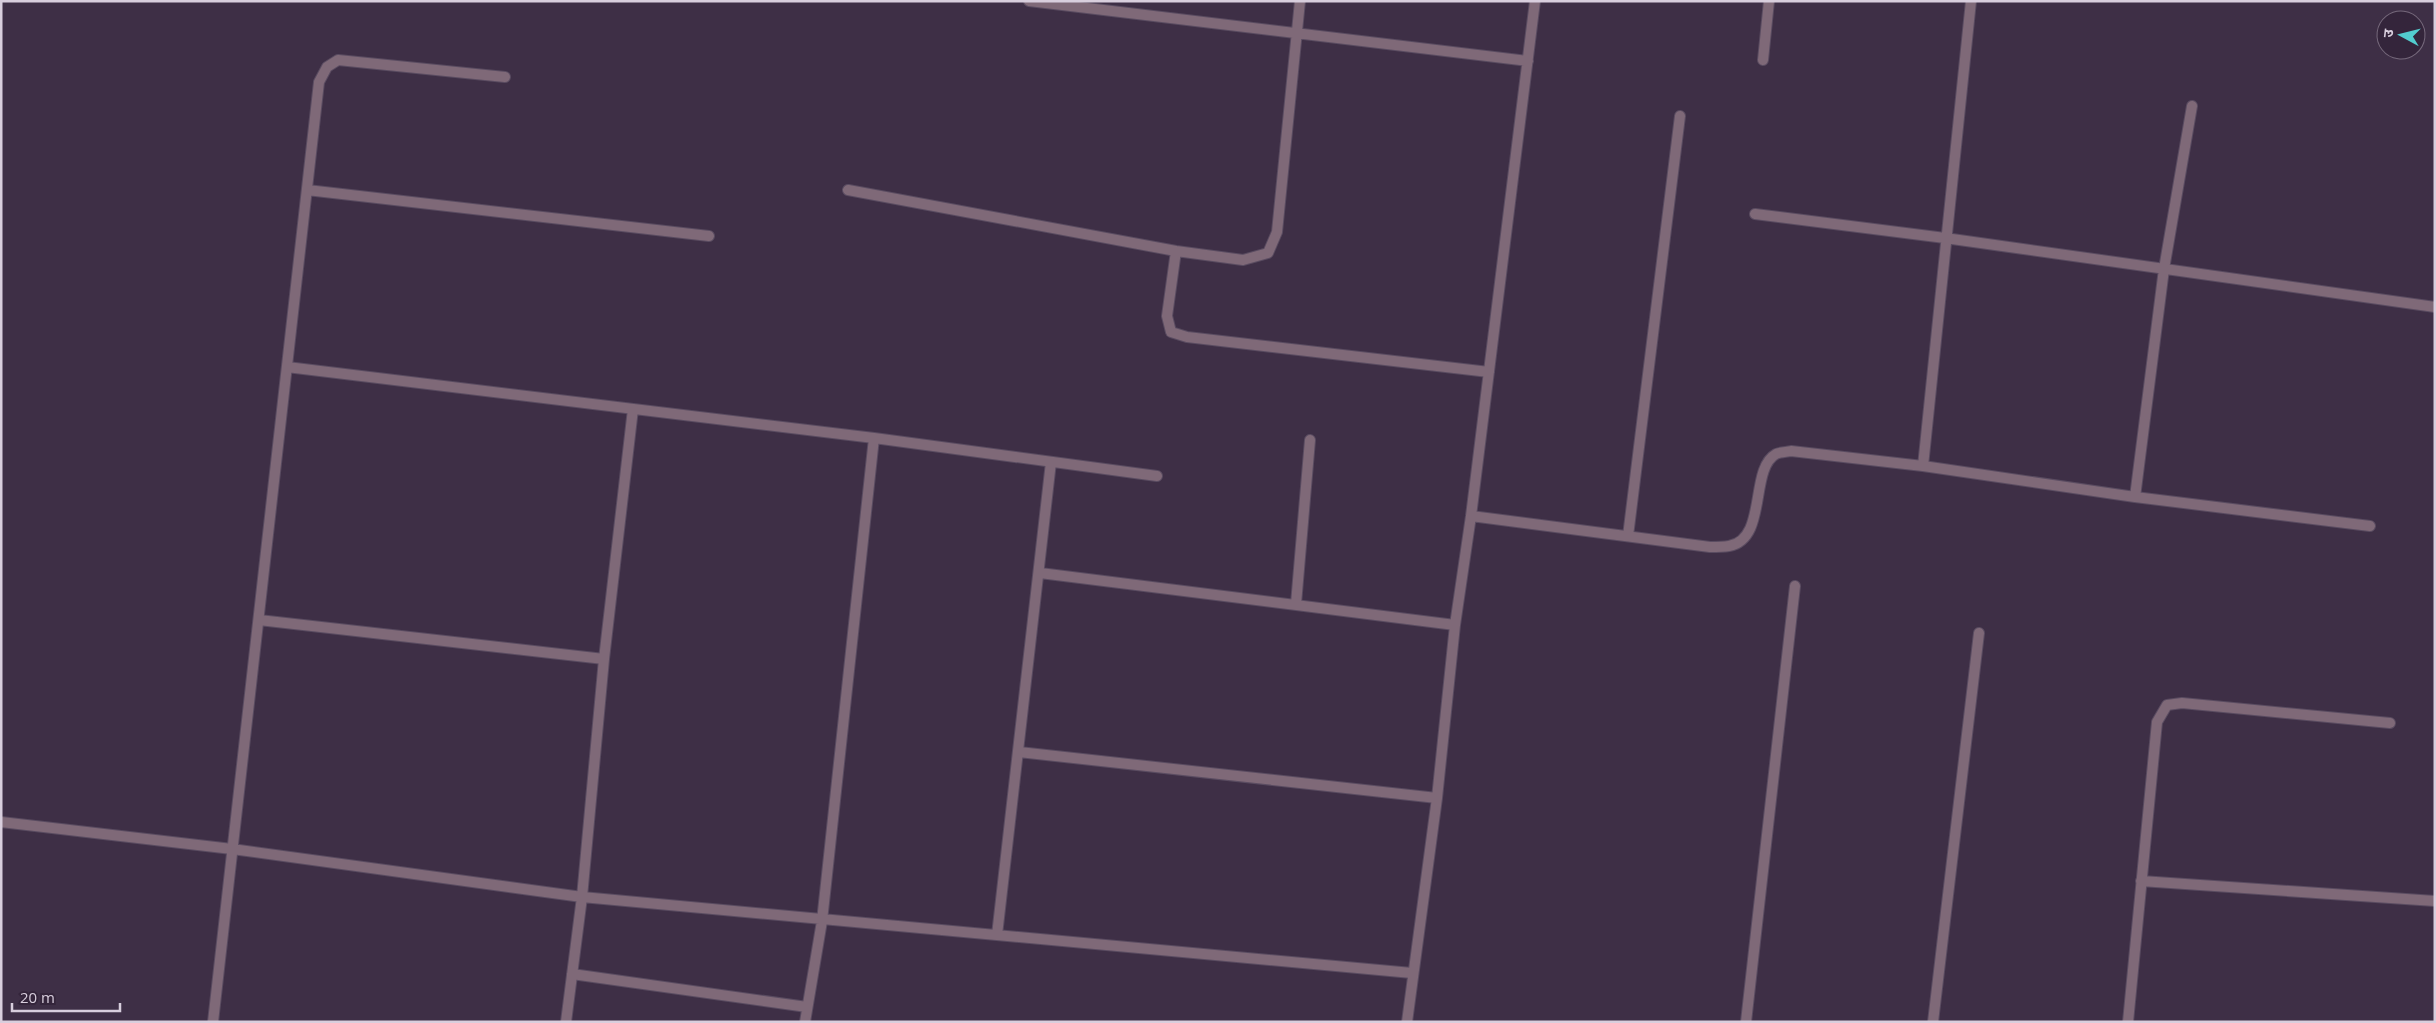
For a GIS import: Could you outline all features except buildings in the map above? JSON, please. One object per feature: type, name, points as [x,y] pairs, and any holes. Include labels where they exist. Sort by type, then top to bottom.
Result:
[{"type":"street","points":[[1029,1],[1296,35],[1528,61]]},
{"type":"street","points":[[848,190],[1176,251],[1243,260],[1268,254],[1277,232],[1300,1]]},
{"type":"street","points":[[1406,1022],[1437,798],[1454,625],[1471,516],[1535,1]]},
{"type":"street","points":[[1763,60],[1769,1]]},
{"type":"street","points":[[1923,466],[1945,238],[1971,1]]},
{"type":"street","points":[[213,1022],[320,82],[327,67],[338,60],[505,77]]},
{"type":"street","points":[[2134,497],[2164,269],[2192,106]]},
{"type":"street","points":[[1628,536],[1680,116]]},
{"type":"street","points":[[307,190],[710,236]]},
{"type":"street","points":[[1756,214],[1945,238],[2435,307]]},
{"type":"street","points":[[1176,251],[1167,316],[1171,332],[1187,337],[1489,372]]},
{"type":"street","points":[[287,367],[874,438],[1157,476]]},
{"type":"street","points":[[566,1022],[582,897],[604,659],[633,409]]},
{"type":"street","points":[[805,1022],[822,920],[874,438]]},
{"type":"street","points":[[1296,604],[1310,440]]},
{"type":"street","points":[[1471,516],[1710,547],[1730,546],[1744,539],[1753,521],[1766,465],[1776,454],[1792,451],[1923,466],[2134,497],[2370,526]]},
{"type":"street","points":[[997,935],[1040,573],[1051,462]]},
{"type":"street","points":[[1040,573],[1454,625]]},
{"type":"street","points":[[1746,1022],[1795,586]]},
{"type":"street","points":[[259,620],[604,659]]},
{"type":"street","points":[[1933,1022],[1979,633]]},
{"type":"street","points":[[2128,1022],[2157,722],[2167,706],[2182,703],[2390,723]]},
{"type":"street","points":[[1019,752],[1437,798]]},
{"type":"street","points":[[1,822],[232,849],[582,897],[1412,973]]},
{"type":"street","points":[[2141,881],[2435,901]]},
{"type":"street","points":[[572,974],[807,1007]]}]
